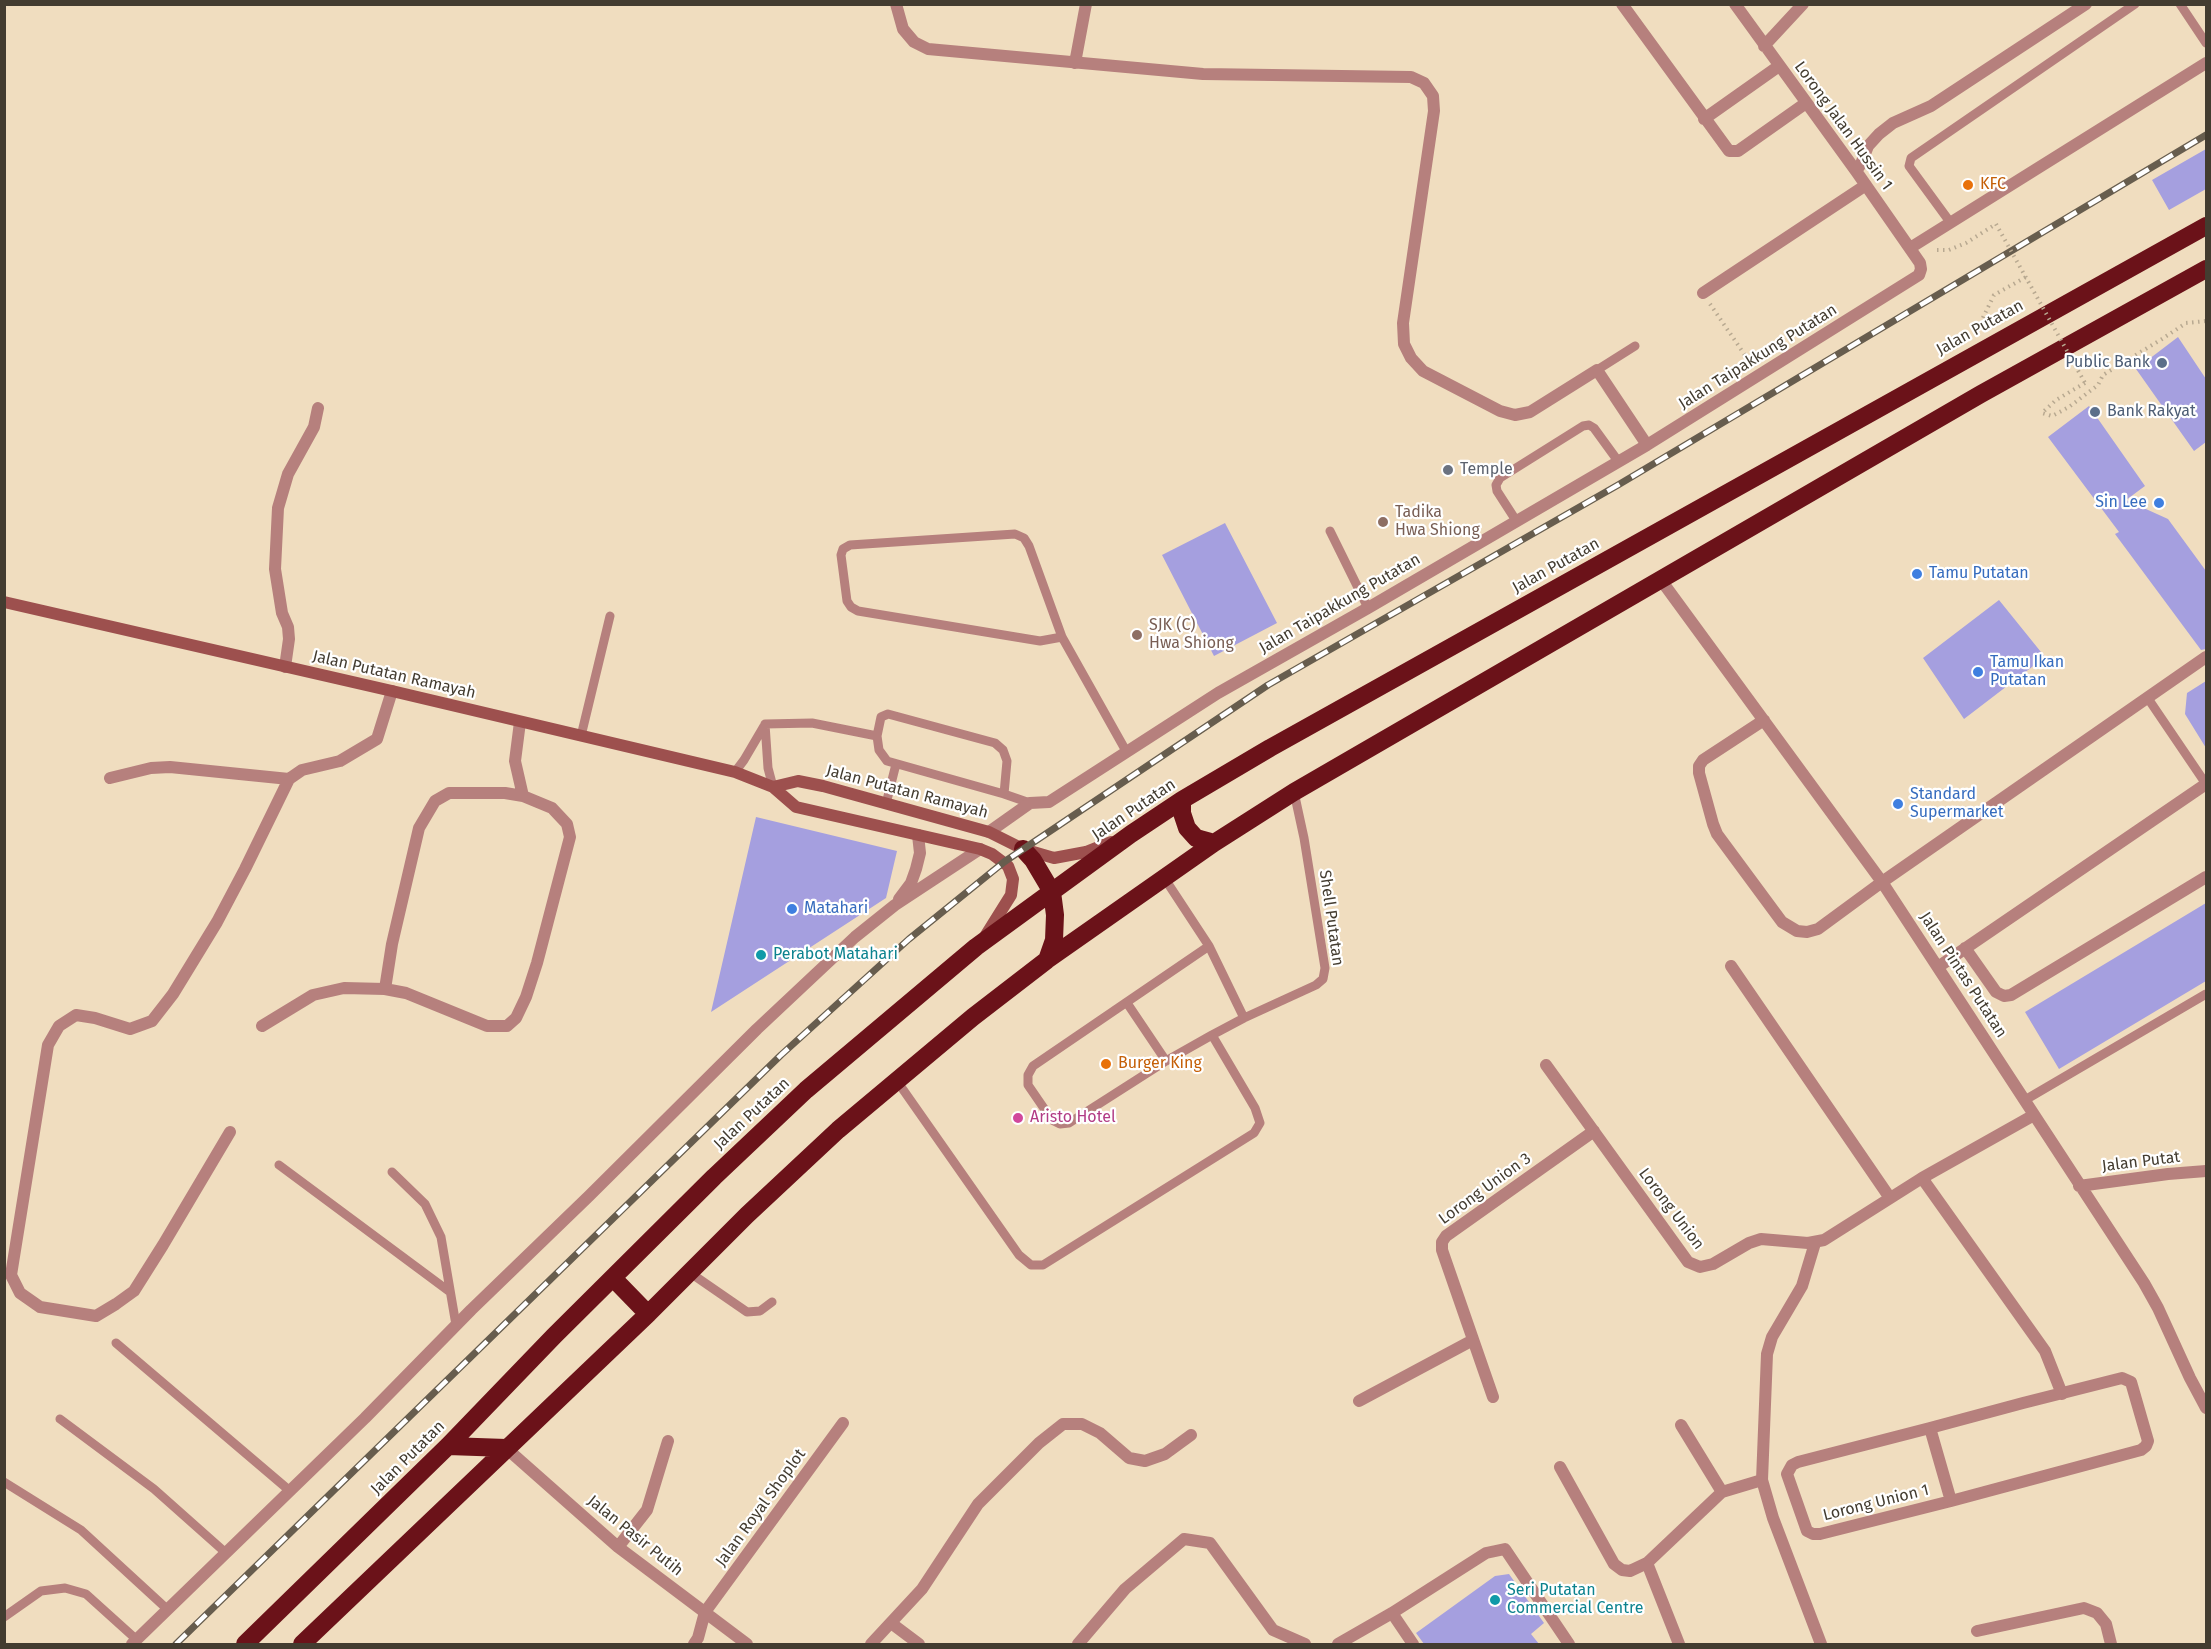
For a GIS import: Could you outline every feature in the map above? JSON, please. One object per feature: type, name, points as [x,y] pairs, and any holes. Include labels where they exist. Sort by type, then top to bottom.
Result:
[{"type":"highway","name":"Jalan Putatan","points":[[245,1644],[448,1446],[714,1177],[806,1090],[976,947],[1131,834],[1182,800],[1270,748],[2206,226]]},
{"type":"highway","points":[[302,1644],[822,1145],[973,1017],[1047,960],[1214,843],[1294,792],[1982,394],[2206,268]]},
{"type":"highway","points":[[1182,800],[1182,813],[1187,828],[1196,838],[1214,843]]},
{"type":"highway","points":[[1023,849],[1033,860],[1052,892],[1055,915],[1054,940],[1047,960]]},
{"type":"highway","points":[[613,1278],[648,1314]]},
{"type":"highway","points":[[448,1446],[506,1448]]},
{"type":"main road","name":"Jalan Putatan Ramayah","points":[[4,602],[735,772],[773,787],[796,807],[981,849],[1008,866],[1013,879],[1011,895],[1004,909],[976,947]]},
{"type":"main road","name":"Jalan Putatan Ramayah","points":[[773,787],[798,782],[823,786],[989,832],[1023,849],[1054,858],[1086,852],[1131,834]]},
{"type":"street","points":[[896,4],[903,29],[914,42],[928,49],[1203,74],[1411,77],[1424,83],[1433,96],[1434,111],[1403,323],[1404,344],[1411,358],[1423,371],[1500,411],[1515,415],[1530,412],[1597,370],[1647,445]]},
{"type":"street","points":[[1075,63],[1086,4]]},
{"type":"street","points":[[1622,4],[1704,119],[1729,150],[1738,151],[1806,103]]},
{"type":"street","name":"Lorong Jalan Hussin 1","points":[[1735,4],[1866,185],[1920,263],[1921,269]]},
{"type":"street","points":[[1764,46],[1803,4]]},
{"type":"street","points":[[1856,171],[1868,146],[1893,123],[1931,106],[2086,4]]},
{"type":"street","points":[[1910,248],[2206,63]]},
{"type":"street","points":[[1704,119],[1779,66]]},
{"type":"street","points":[[1703,293],[1866,185]]},
{"type":"street","name":"Jalan Taipakkung Putatan","points":[[989,832],[1030,803],[1049,802],[1218,693],[1647,445],[1919,275],[1921,269]]},
{"type":"street","points":[[285,667],[289,639],[288,627],[282,613],[275,569],[278,508],[288,474],[314,427],[318,408]]},
{"type":"street","name":"Jalan Pintas Putatan","points":[[1661,579],[1882,882],[1938,967],[2144,1283],[2206,1408]]},
{"type":"street","points":[[1764,720],[1703,760],[1699,766],[1699,773],[1713,824],[1782,922],[1797,932],[1818,929],[2206,657]]},
{"type":"street","points":[[230,1132],[134,1291],[96,1316],[40,1307],[20,1293],[11,1275],[48,1045],[59,1026],[76,1015],[95,1018],[130,1029],[152,1021],[173,994],[217,922],[289,780],[302,770],[340,761],[377,739],[392,691]]},
{"type":"street","points":[[520,722],[515,761],[524,796]]},
{"type":"street","points":[[110,778],[170,766],[289,780]]},
{"type":"street","points":[[1938,967],[2206,784]]},
{"type":"street","points":[[262,1026],[313,995],[344,988],[385,988],[406,993],[488,1026],[507,1026],[516,1018],[526,997],[570,837],[567,824],[552,808],[524,796],[505,793],[449,793],[435,801],[419,828],[396,923],[385,988]]},
{"type":"street","points":[[895,905],[911,883],[916,869],[920,853],[918,835]]},
{"type":"street","points":[[134,1642],[590,1196],[757,1029],[855,937],[895,905],[981,849]]},
{"type":"street","points":[[1965,948],[1996,992],[2004,996],[2011,995],[2206,877]]},
{"type":"street","points":[[1731,966],[1890,1198]]},
{"type":"street","name":"Lorong Union","points":[[1546,1065],[1688,1262],[1700,1267],[1713,1264],[1749,1243],[1761,1239],[1815,1243]]},
{"type":"street","points":[[1821,1644],[1773,1518],[1762,1480],[1767,1354],[1772,1337],[1802,1286],[1815,1243],[1824,1240],[1922,1178],[2034,1115]]},
{"type":"street","name":"Lorong Union 3","points":[[1493,1397],[1442,1250],[1442,1242],[1446,1236],[1594,1131]]},
{"type":"street","name":"Jalan Putat","points":[[2079,1186],[2206,1171]]},
{"type":"street","points":[[1922,1178],[2045,1351],[2062,1394]]},
{"type":"street","points":[[1359,1401],[1473,1340]]},
{"type":"street","name":"Lorong Union 1","points":[[2122,1378],[2131,1382],[2148,1441],[2141,1450],[1951,1501],[1820,1534],[1807,1531],[1787,1474],[1788,1469],[1798,1462],[1930,1428],[2122,1378]]},
{"type":"street","name":"Jalan Royal Shoplot","points":[[694,1644],[698,1638],[705,1612],[843,1423]]},
{"type":"street","points":[[872,1644],[922,1590],[978,1504],[1039,1443],[1064,1424],[1082,1424],[1100,1433],[1129,1458],[1145,1461],[1165,1454],[1191,1435]]},
{"type":"street","points":[[1681,1425],[1722,1492]]},
{"type":"street","name":"Lorong Union 1","points":[[1930,1428],[1951,1501]]},
{"type":"street","points":[[618,1547],[647,1510],[668,1441]]},
{"type":"street","name":"Jalan Pasir Putih","points":[[506,1448],[618,1547],[747,1644]]},
{"type":"street","points":[[1560,1467],[1614,1564],[1622,1570],[1630,1571],[1647,1563],[1722,1492],[1762,1480]]},
{"type":"street","points":[[1078,1644],[1125,1589],[1184,1539],[1210,1542],[1272,1630],[1305,1644]]},
{"type":"street","points":[[1338,1644],[1392,1614],[1486,1553],[1505,1549],[1569,1644]]},
{"type":"street","points":[[1647,1563],[1679,1644]]},
{"type":"street","points":[[1977,1631],[2084,1608],[2097,1613],[2106,1624],[2111,1644]]},
{"type":"street","points":[[1392,1614],[1413,1644]]},
{"type":"street","points":[[891,1623],[919,1644]]},
{"type":"lane","points":[[1950,222],[1909,166],[1911,158],[2135,4]]},
{"type":"lane","points":[[2180,4],[2206,44]]},
{"type":"lane","points":[[1597,370],[1635,346]]},
{"type":"lane","points":[[1516,522],[1497,492],[1496,484],[1500,478],[1583,426],[1589,425],[1593,428],[1618,461]]},
{"type":"lane","points":[[1330,531],[1368,608]]},
{"type":"lane","points":[[1062,637],[1040,641],[858,611],[847,601],[841,555],[843,549],[850,545],[1015,534],[1024,538],[1029,546],[1062,637],[1126,751]]},
{"type":"lane","points":[[581,736],[610,616]]},
{"type":"lane","points":[[2147,697],[2206,784]]},
{"type":"lane","points":[[1004,794],[1007,761],[1003,750],[994,743],[888,714],[881,717],[877,736],[883,758],[896,764],[1030,803]]},
{"type":"lane","points":[[765,724],[812,723],[877,736]]},
{"type":"lane","points":[[735,772],[765,724]]},
{"type":"lane","points":[[765,724],[768,768],[773,787]]},
{"type":"lane","points":[[886,804],[896,764]]},
{"type":"lane","name":"Shell Putatan","points":[[1244,1018],[1316,985],[1323,979],[1325,968],[1304,838],[1294,792]]},
{"type":"lane","points":[[1165,879],[1209,946],[1244,1018],[1166,1060],[1069,1123],[1060,1124],[1052,1120],[1028,1084],[1028,1075],[1033,1066],[1209,946]]},
{"type":"lane","points":[[2025,1101],[2206,994]]},
{"type":"lane","points":[[1127,1003],[1166,1060]]},
{"type":"lane","points":[[897,1081],[1019,1255],[1031,1265],[1043,1265],[1254,1133],[1260,1123],[1255,1108],[1212,1035]]},
{"type":"lane","points":[[279,1166],[450,1292]]},
{"type":"lane","points":[[392,1172],[425,1204],[441,1238],[456,1325]]},
{"type":"lane","points":[[689,1272],[747,1312],[760,1311],[772,1302]]},
{"type":"lane","points":[[116,1343],[290,1491]]},
{"type":"lane","points":[[60,1419],[154,1489],[226,1553]]},
{"type":"lane","points":[[4,1482],[81,1530],[167,1609]]},
{"type":"lane","points":[[4,1617],[41,1591],[65,1588],[86,1594],[134,1642]]},
{"type":"path","points":[[1966,243],[1996,224],[2085,383],[2056,400],[2042,413],[2052,416],[2069,407],[2098,385],[2103,375],[2187,323],[2206,321]]},
{"type":"path","points":[[1962,361],[1994,295],[2026,277]]},
{"type":"path","points":[[1703,293],[1759,376]]},
{"type":"building","points":[[2206,149],[2206,189],[2169,210],[2152,180]]},
{"type":"building","points":[[2178,337],[2206,379],[2206,442],[2194,451],[2136,369]]},
{"type":"building","points":[[2089,406],[2145,486],[2126,500],[2168,519],[2206,571],[2206,649],[2201,650],[2115,534],[2119,532],[2048,437]]},
{"type":"building","points":[[1225,523],[1277,623],[1214,656],[1162,555]]},
{"type":"building","name":"Tamu Ikan Putatan","points":[[1999,600],[2045,657],[1964,719],[1923,658]]},
{"type":"building","points":[[2206,681],[2206,748],[2185,714],[2187,693]]},
{"type":"building","name":"Perabot Matahari","points":[[756,817],[897,851],[886,898],[711,1012]]},
{"type":"building","points":[[2206,903],[2206,981],[2059,1069],[2025,1012]]},
{"type":"building","name":"Seri Putatan Commercial Centre","points":[[1509,1574],[1544,1623],[1531,1634],[1539,1644],[1424,1644],[1416,1633],[1495,1576]]},
{"type":"railway","points":[[176,1644],[781,1055],[909,939],[1004,862],[1268,685],[1618,485],[2206,135]]},
{"type":"place","name":"KFC","points":[[1968,185]]},
{"type":"place","name":"Public Bank","points":[[2162,363]]},
{"type":"place","name":"Bank Rakyat","points":[[2095,412]]},
{"type":"place","name":"Temple","points":[[1448,470]]},
{"type":"place","name":"Sin Lee","points":[[2159,503]]},
{"type":"place","name":"Tadika Hwa Shiong","points":[[1383,522]]},
{"type":"place","name":"Tamu Putatan","points":[[1917,574]]},
{"type":"place","name":"SJK (C) Hwa Shiong","points":[[1137,635]]},
{"type":"place","name":"Tamu Ikan Putatan","points":[[1978,672]]},
{"type":"place","name":"Standard Supermarket","points":[[1898,804]]},
{"type":"place","name":"Matahari","points":[[792,909]]},
{"type":"place","name":"Perabot Matahari","points":[[761,955]]},
{"type":"place","name":"Burger King","points":[[1106,1064]]},
{"type":"place","name":"Aristo Hotel","points":[[1018,1118]]},
{"type":"place","name":"Seri Putatan Commercial Centre","points":[[1495,1600]]}]
